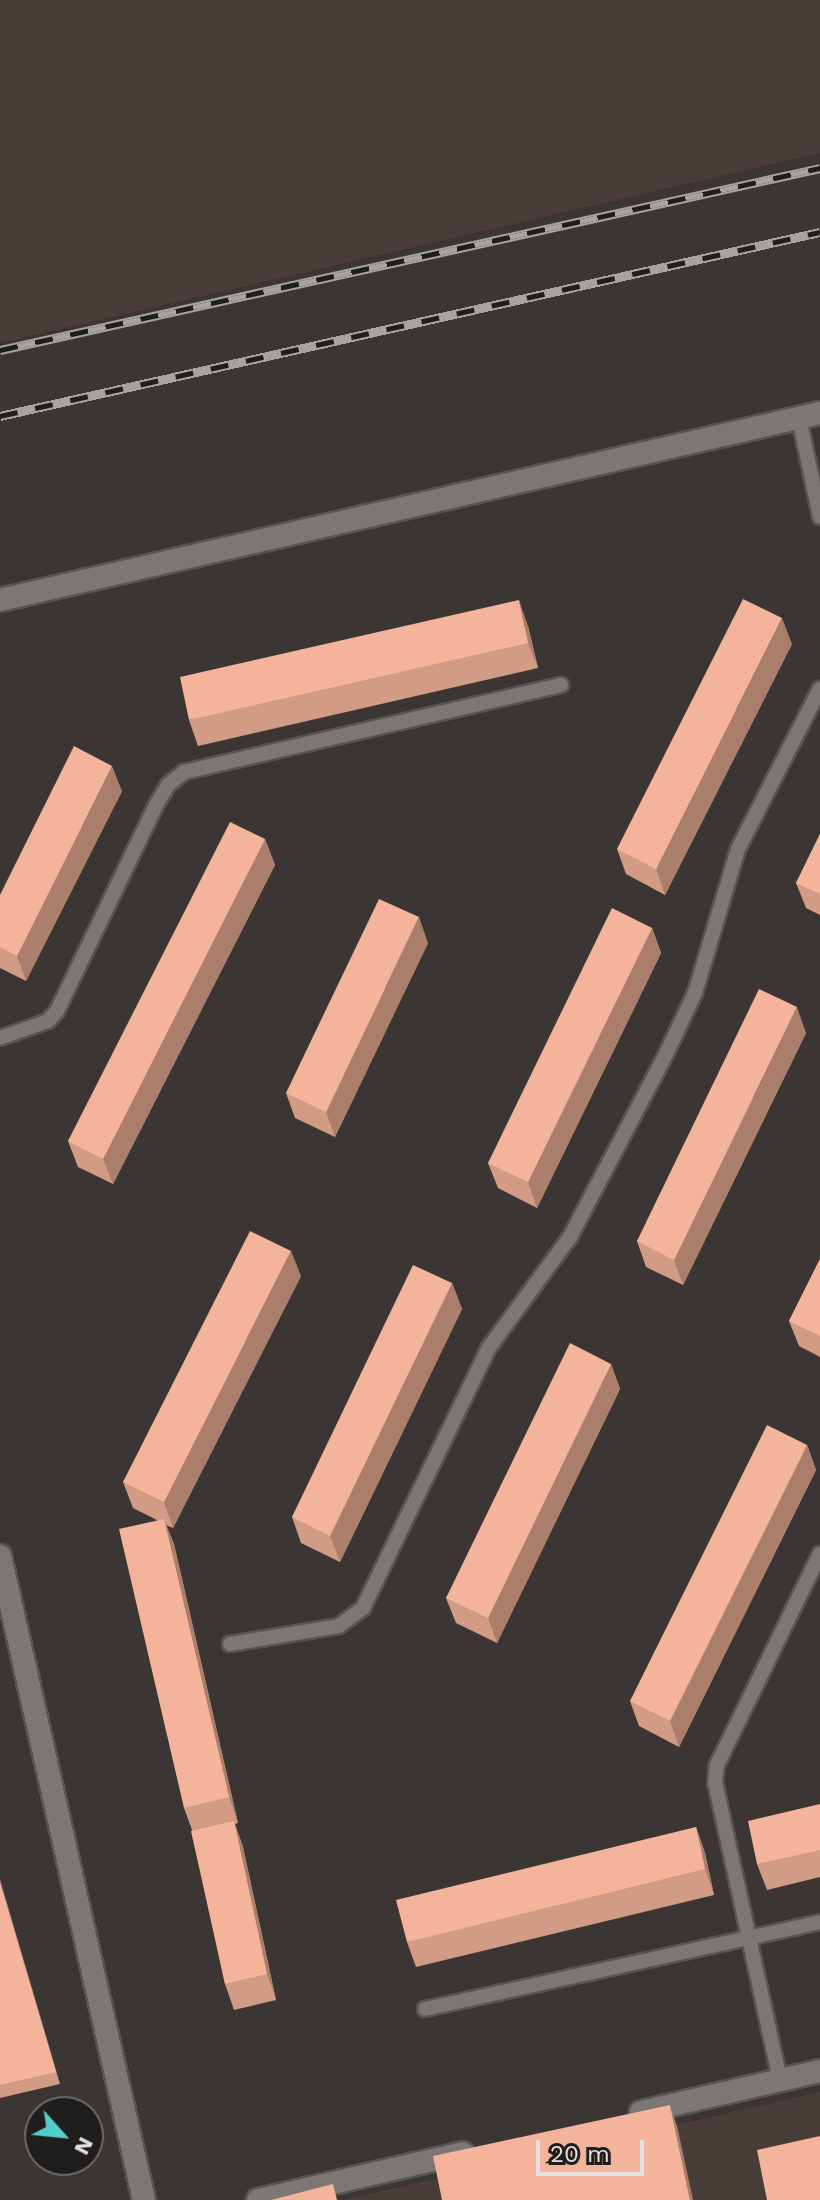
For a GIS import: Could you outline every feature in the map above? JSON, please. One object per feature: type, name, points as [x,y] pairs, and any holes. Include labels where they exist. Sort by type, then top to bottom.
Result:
[{"type":"street","points":[[0,600],[810,415]]},
{"type":"street","points":[[0,1556],[144,2200]]},
{"type":"street","points":[[611,2119],[820,2071]]},
{"type":"street","points":[[258,2200],[488,2147]]},
{"type":"lane","points":[[810,415],[820,517]]},
{"type":"lane","points":[[0,1038],[48,1021],[57,1011],[156,805],[184,772],[561,685]]},
{"type":"lane","points":[[230,1644],[339,1626],[363,1608],[488,1349],[570,1237],[666,1054],[695,993],[738,849],[820,689]]},
{"type":"lane","points":[[780,2080],[718,1803],[717,1765],[820,1554]]},
{"type":"lane","points":[[425,2009],[820,1922]]},
{"type":"shaded area","points":[[0,0],[820,0],[820,153],[0,343]]},
{"type":"shaded area","points":[[820,2092],[820,2200],[343,2200]]},
{"type":"building","points":[[743,599],[782,618],[656,869],[617,849]]},
{"type":"building","points":[[519,600],[528,643],[189,720],[180,677]]},
{"type":"building","points":[[74,746],[112,766],[17,956],[0,947],[0,895]]},
{"type":"building","points":[[230,822],[265,839],[103,1159],[68,1141]]},
{"type":"building","points":[[820,834],[820,894],[796,883]]},
{"type":"building","points":[[379,899],[419,917],[326,1112],[286,1093]]},
{"type":"building","points":[[612,908],[652,928],[528,1182],[488,1163]]},
{"type":"building","points":[[759,989],[797,1007],[674,1260],[637,1241]]},
{"type":"building","points":[[250,1231],[291,1251],[164,1502],[123,1482]]},
{"type":"building","points":[[820,1259],[820,1336],[789,1321]]},
{"type":"building","points":[[413,1265],[452,1283],[330,1536],[292,1517]]},
{"type":"building","points":[[570,1343],[611,1364],[488,1618],[446,1598]]},
{"type":"building","points":[[767,1425],[807,1445],[670,1721],[630,1701]]},
{"type":"building","points":[[164,1519],[229,1797],[184,1808],[119,1529]]},
{"type":"building","points":[[820,1804],[820,1850],[757,1864],[748,1821]]},
{"type":"building","points":[[234,1821],[267,1974],[225,1984],[191,1831]]},
{"type":"building","points":[[696,1827],[705,1869],[407,1942],[396,1900]]},
{"type":"building","points":[[0,1883],[56,2072],[0,2085]]},
{"type":"building","points":[[670,2105],[690,2200],[442,2200],[433,2156]]},
{"type":"building","points":[[820,2136],[820,2200],[767,2200],[757,2150]]},
{"type":"building","points":[[333,2184],[337,2200],[271,2200]]},
{"type":"railway","points":[[0,350],[820,168]]},
{"type":"railway","points":[[0,416],[820,232]]}]
